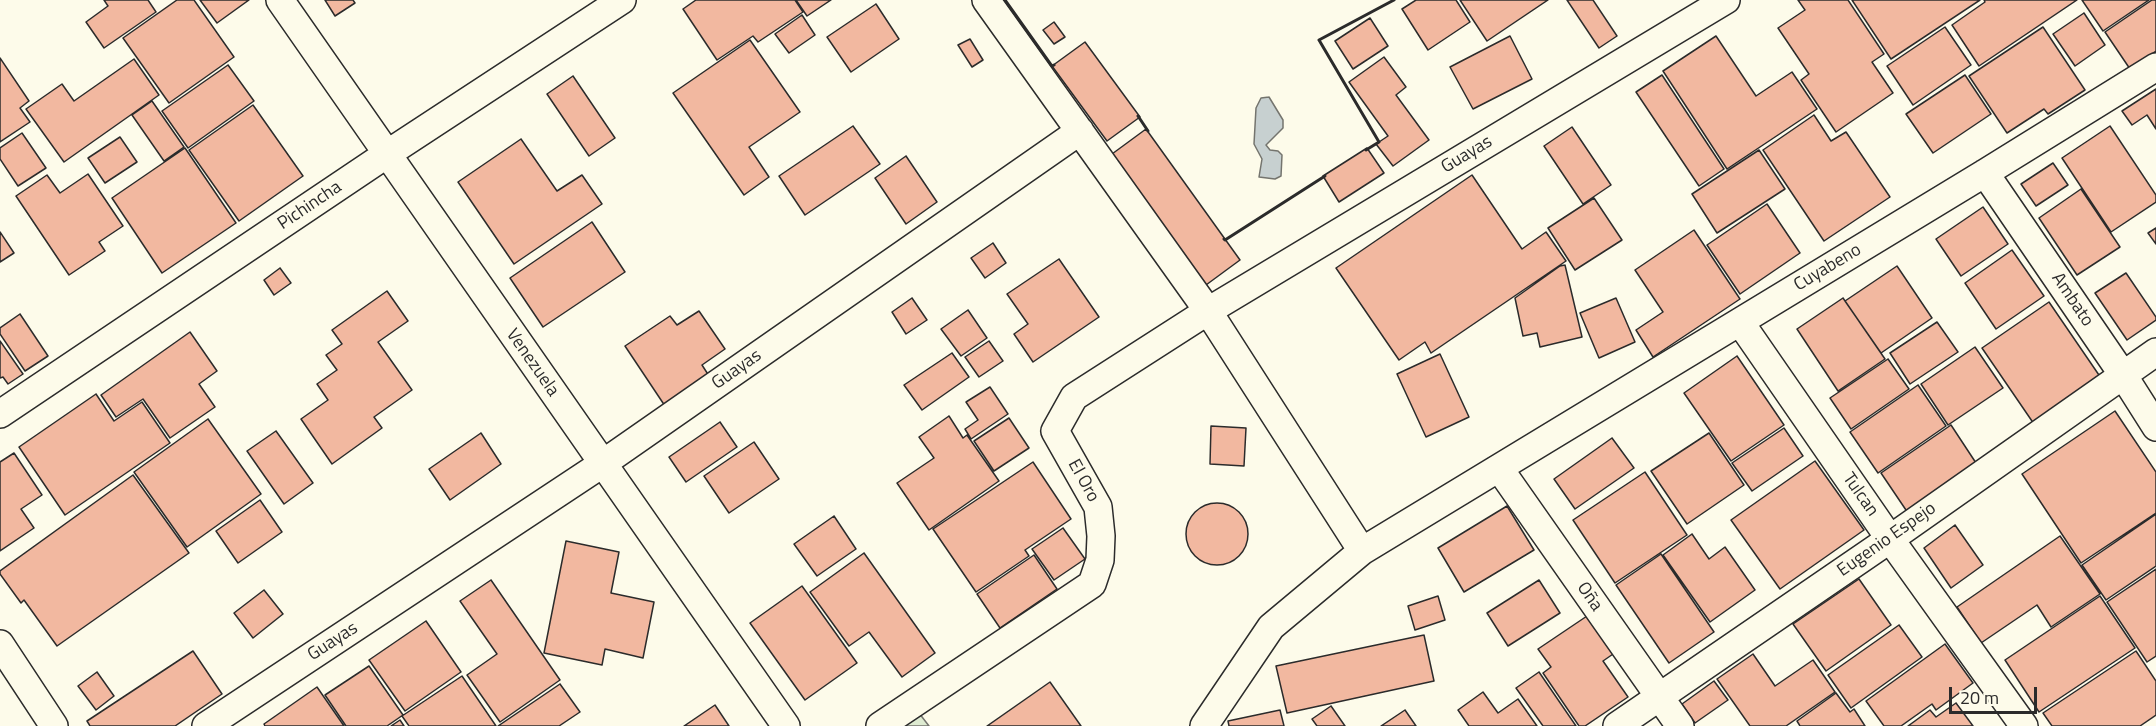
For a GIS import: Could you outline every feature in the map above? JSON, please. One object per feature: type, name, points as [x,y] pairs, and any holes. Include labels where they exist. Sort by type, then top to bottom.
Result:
[{"type":"street","name":"Venezuela","points":[[280,0],[786,726]]},
{"type":"street","name":"Pichincha","points":[[0,414],[387,154],[622,0]]},
{"type":"street","points":[[986,0],[1208,310],[1362,551]]},
{"type":"street","name":"Guayas","points":[[1208,310],[1726,0]]},
{"type":"street","name":"Cuyabeno","points":[[1204,726],[1271,627],[1362,551],[2156,67]]},
{"type":"street","name":"Guayas","points":[[206,726],[602,464],[1080,131]]},
{"type":"street","name":"Ambato","points":[[1985,173],[2156,427]]},
{"type":"street","name":"El Oro","points":[[880,726],[1092,584],[1100,560],[1101,536],[1098,507],[1055,431],[1074,396],[1208,310]]},
{"type":"street","name":"Tulcan","points":[[1740,322],[2024,726]]},
{"type":"street","name":"Eugenio Espejo","points":[[1617,726],[2156,352]]},
{"type":"street","name":"Oña","points":[[1499,468],[1680,726]]},
{"type":"street","points":[[0,644],[54,726]]},
{"type":"green space","points":[[919,713],[929,726],[901,726]]},
{"type":"shaded area","points":[[1269,97],[1283,120],[1283,128],[1266,145],[1270,150],[1278,151],[1282,155],[1281,176],[1275,179],[1259,177],[1262,159],[1254,144],[1256,108],[1261,98]]},
{"type":"building","points":[[104,0],[148,0],[156,12],[104,48],[86,22],[108,6]]},
{"type":"building","points":[[177,0],[194,0],[234,57],[169,103],[123,38]]},
{"type":"building","points":[[200,0],[249,0],[217,23]]},
{"type":"building","points":[[325,0],[353,0],[355,3],[335,16]]},
{"type":"building","points":[[696,0],[795,0],[803,12],[758,42],[753,36],[717,60],[683,9]]},
{"type":"building","points":[[796,0],[831,0],[807,16]]},
{"type":"building","points":[[1416,0],[1456,0],[1470,22],[1428,50],[1402,9]]},
{"type":"building","points":[[1460,0],[1548,0],[1487,41]]},
{"type":"building","points":[[1567,0],[1593,0],[1617,36],[1599,48]]},
{"type":"building","points":[[1798,0],[1848,0],[1884,54],[1872,62],[1893,93],[1836,132],[1801,80],[1809,74],[1778,28],[1805,10]]},
{"type":"building","points":[[1852,0],[1980,0],[1891,59]]},
{"type":"building","points":[[1984,0],[2077,0],[1979,66],[1952,25],[1985,2]]},
{"type":"building","points":[[2082,0],[2149,0],[2103,31]]},
{"type":"building","points":[[2152,0],[2156,0],[2156,51],[2130,69],[2105,32]]},
{"type":"building","points":[[876,4],[899,39],[851,72],[827,37]]},
{"type":"building","points":[[2084,13],[2105,45],[2075,66],[2053,34]]},
{"type":"building","points":[[802,15],[815,35],[789,53],[775,34]]},
{"type":"building","points":[[1370,18],[1388,46],[1353,69],[1335,41]]},
{"type":"building","points":[[1054,22],[1065,37],[1054,44],[1043,30]]},
{"type":"building","points":[[1945,27],[1971,65],[1913,105],[1887,66]]},
{"type":"building","points":[[2043,27],[2085,90],[2048,114],[2044,109],[2007,133],[1969,76]]},
{"type":"building","points":[[1510,36],[1532,79],[1473,109],[1450,67]]},
{"type":"building","points":[[1716,36],[1756,96],[1792,72],[1817,109],[1727,169],[1663,71]]},
{"type":"building","points":[[970,39],[983,60],[972,67],[958,45]]},
{"type":"building","points":[[750,40],[800,112],[749,147],[769,177],[744,195],[673,93]]},
{"type":"building","points":[[1085,42],[1140,117],[1107,141],[1052,66]]},
{"type":"building","points":[[1384,57],[1406,87],[1396,95],[1429,140],[1393,166],[1376,144],[1388,136],[1349,82]]},
{"type":"building","points":[[0,58],[29,101],[20,108],[30,122],[0,142]]},
{"type":"building","points":[[134,59],[159,95],[64,162],[26,109],[62,84],[74,101]]},
{"type":"building","points":[[228,65],[254,101],[188,148],[162,111]]},
{"type":"building","points":[[1662,75],[1724,169],[1699,186],[1636,92]]},
{"type":"building","points":[[1965,75],[1991,114],[1933,153],[1906,114]]},
{"type":"building","points":[[573,76],[615,138],[589,156],[547,94]]},
{"type":"building","points":[[2156,89],[2156,129],[2147,115],[2132,125],[2122,111]]},
{"type":"building","points":[[152,101],[184,147],[164,161],[132,115]]},
{"type":"building","points":[[253,105],[303,176],[239,221],[189,150]]},
{"type":"building","points":[[1814,115],[1831,141],[1846,132],[1890,197],[1824,241],[1763,150]]},
{"type":"building","points":[[853,126],[880,164],[805,215],[779,176]]},
{"type":"building","points":[[2110,126],[2156,195],[2156,202],[2111,232],[2062,158]]},
{"type":"building","points":[[1572,127],[1611,185],[1583,204],[1544,146]]},
{"type":"building","points":[[1146,129],[1240,260],[1206,285],[1112,154]]},
{"type":"building","points":[[22,133],[46,168],[18,186],[0,159],[0,148]]},
{"type":"building","points":[[120,137],[137,162],[105,183],[88,158]]},
{"type":"building","points":[[521,139],[557,191],[582,175],[602,204],[514,264],[458,182]]},
{"type":"building","points":[[185,148],[236,223],[162,273],[112,198]]},
{"type":"building","points":[[1367,148],[1384,173],[1339,202],[1323,176]]},
{"type":"building","points":[[1759,150],[1785,189],[1717,233],[1692,194]]},
{"type":"building","points":[[906,156],[937,202],[906,224],[875,178]]},
{"type":"building","points":[[2053,163],[2068,185],[2036,206],[2021,184]]},
{"type":"building","points":[[88,174],[123,226],[99,242],[105,251],[69,275],[16,196],[47,175],[60,193]]},
{"type":"building","points":[[1472,175],[1522,249],[1546,232],[1566,261],[1431,353],[1425,342],[1399,360],[1336,268]]},
{"type":"building","points":[[2081,189],[2120,247],[2077,275],[2039,218]]},
{"type":"building","points":[[1594,198],[1622,240],[1575,270],[1548,228]]},
{"type":"building","points":[[1767,204],[1800,253],[1740,294],[1707,245]]},
{"type":"building","points":[[1983,207],[2008,244],[1961,276],[1936,239]]},
{"type":"building","points":[[592,222],[625,272],[543,327],[510,278]]},
{"type":"building","points":[[2156,228],[2156,244],[2148,233]]},
{"type":"building","points":[[1694,230],[1740,299],[1653,357],[1636,330],[1663,312],[1635,270]]},
{"type":"building","points":[[0,232],[14,253],[0,262]]},
{"type":"building","points":[[993,243],[1006,263],[985,278],[971,258]]},
{"type":"building","points":[[2012,250],[2044,296],[1996,329],[1965,283]]},
{"type":"building","points":[[1059,259],[1099,317],[1033,362],[1014,334],[1028,324],[1007,294]]},
{"type":"building","points":[[1565,265],[1582,337],[1540,347],[1537,333],[1523,336],[1515,298],[1560,266]]},
{"type":"building","points":[[1897,266],[1932,318],[1881,353],[1845,301]]},
{"type":"building","points":[[280,268],[291,283],[274,295],[264,280]]},
{"type":"building","points":[[2126,273],[2156,317],[2156,320],[2127,340],[2095,293]]},
{"type":"building","points":[[387,291],[408,321],[378,342],[412,390],[374,417],[382,428],[332,464],[301,419],[328,400],[317,384],[337,370],[326,355],[342,344],[332,330]]},
{"type":"building","points":[[912,298],[927,320],[906,334],[892,312]]},
{"type":"building","points":[[1616,298],[1635,342],[1599,358],[1580,313]]},
{"type":"building","points":[[1843,298],[1885,359],[1838,391],[1797,329]]},
{"type":"building","points":[[2049,302],[2101,378],[2034,424],[1982,348]]},
{"type":"building","points":[[968,310],[987,338],[961,356],[941,329]]},
{"type":"building","points":[[699,311],[725,349],[702,365],[711,379],[667,409],[625,346],[670,316],[677,325]]},
{"type":"building","points":[[20,314],[48,356],[25,371],[0,334],[0,328]]},
{"type":"building","points":[[1937,322],[1958,352],[1910,384],[1890,353]]},
{"type":"building","points":[[190,332],[217,371],[199,384],[215,407],[170,438],[143,399],[116,417],[101,395]]},
{"type":"building","points":[[0,341],[23,374],[8,384],[3,377],[0,378]]},
{"type":"building","points":[[989,341],[1003,361],[979,377],[965,357]]},
{"type":"building","points":[[1975,347],[2003,388],[1948,425],[1921,384]]},
{"type":"building","points":[[952,353],[969,377],[922,410],[904,385]]},
{"type":"building","points":[[1440,354],[1469,417],[1426,437],[1397,374]]},
{"type":"building","points":[[1737,356],[1784,425],[1731,461],[1684,393]]},
{"type":"building","points":[[1888,359],[1909,389],[1851,429],[1830,398]]},
{"type":"building","points":[[1918,385],[1946,426],[1878,473],[1850,432]]},
{"type":"building","points":[[990,387],[1008,414],[971,439],[965,429],[978,420],[966,402]]},
{"type":"building","points":[[96,394],[114,421],[142,402],[170,443],[65,515],[19,447]]},
{"type":"building","points":[[2115,411],[2156,472],[2156,513],[2081,563],[2022,474]]},
{"type":"building","points":[[949,416],[963,438],[967,435],[999,481],[929,530],[897,483],[934,458],[919,437]]},
{"type":"building","points":[[1009,418],[1029,448],[994,471],[974,441]]},
{"type":"building","points":[[208,419],[261,494],[187,547],[134,472]]},
{"type":"building","points":[[720,422],[737,447],[686,482],[669,457]]},
{"type":"building","points":[[1951,425],[1978,466],[1908,513],[1881,473]]},
{"type":"building","points":[[1211,426],[1246,428],[1244,466],[1210,464]]},
{"type":"building","points":[[1784,428],[1803,456],[1752,491],[1732,463]]},
{"type":"building","points":[[276,431],[313,483],[284,504],[247,451]]},
{"type":"building","points":[[481,433],[501,464],[450,500],[429,469]]},
{"type":"building","points":[[1709,433],[1744,485],[1687,524],[1651,471]]},
{"type":"building","points":[[1612,438],[1634,468],[1575,509],[1554,479]]},
{"type":"building","points":[[754,442],[779,479],[729,513],[704,476]]},
{"type":"building","points":[[14,453],[42,495],[21,509],[34,528],[0,551],[0,462]]},
{"type":"building","points":[[1815,461],[1864,530],[1780,589],[1731,520]]},
{"type":"building","points":[[1033,462],[1071,519],[1025,550],[1029,556],[976,592],[933,529]]},
{"type":"building","points":[[1645,472],[1687,535],[1615,583],[1573,520]]},
{"type":"building","points":[[133,475],[189,553],[57,646],[24,600],[21,603],[0,571]]},
{"type":"building","points":[[260,500],[282,532],[238,563],[216,531]]},
{"type":"building","points":[[1211,503],[1223,503],[1235,508],[1243,516],[1248,534],[1243,552],[1235,560],[1223,565],[1211,565],[1199,560],[1191,552],[1186,540],[1186,528],[1191,516],[1199,508]]},
{"type":"building","points":[[1507,506],[1534,550],[1464,592],[1438,548]]},
{"type":"building","points":[[2156,514],[2156,566],[2106,600],[2082,565]]},
{"type":"building","points":[[834,516],[856,549],[817,576],[794,544]]},
{"type":"building","points":[[1955,525],[1983,565],[1951,588],[1924,548]]},
{"type":"building","points":[[1063,528],[1085,559],[1054,580],[1032,549]]},
{"type":"building","points":[[1692,534],[1709,559],[1725,547],[1755,590],[1710,622],[1663,555]]},
{"type":"building","points":[[2060,536],[2100,594],[2051,627],[2037,605],[1981,643],[1957,607]]},
{"type":"building","points":[[566,541],[619,552],[611,593],[654,602],[643,658],[605,649],[602,665],[544,653]]},
{"type":"building","points":[[864,553],[935,653],[902,677],[869,632],[849,646],[810,592]]},
{"type":"building","points":[[1661,554],[1714,632],[1669,663],[1616,585]]},
{"type":"building","points":[[1034,555],[1057,589],[1000,628],[977,594]]},
{"type":"building","points":[[2156,569],[2156,656],[2147,662],[2107,602]]},
{"type":"building","points":[[1859,579],[1891,625],[1826,671],[1793,624]]},
{"type":"building","points":[[491,580],[560,680],[500,722],[467,675],[497,654],[460,601]]},
{"type":"building","points":[[1539,580],[1560,613],[1508,646],[1487,613]]},
{"type":"building","points":[[802,586],[857,663],[805,700],[750,623]]},
{"type":"building","points":[[264,590],[283,614],[253,638],[234,613]]},
{"type":"building","points":[[1438,596],[1445,620],[1415,630],[1408,606]]},
{"type":"building","points":[[2100,596],[2135,648],[2039,712],[2005,660]]},
{"type":"building","points":[[1590,614],[1616,652],[1603,661],[1628,697],[1585,726],[1579,726],[1543,673],[1551,667],[1538,649]]},
{"type":"building","points":[[426,621],[461,672],[405,711],[369,660]]},
{"type":"building","points":[[1899,625],[1922,657],[1851,708],[1828,675]]},
{"type":"building","points":[[1424,635],[1434,681],[1287,713],[1276,666]]},
{"type":"building","points":[[1945,644],[1973,683],[1936,710],[1932,704],[1901,726],[1884,726],[1866,701]]},
{"type":"building","points":[[193,651],[222,694],[175,726],[90,726],[87,721]]},
{"type":"building","points":[[2136,651],[2156,681],[2156,715],[2140,726],[2052,726],[2043,713]]},
{"type":"building","points":[[1753,654],[1775,686],[1813,660],[1835,692],[1786,726],[1750,726],[1717,679]]},
{"type":"building","points":[[369,666],[403,715],[387,726],[346,726],[325,695]]},
{"type":"building","points":[[97,672],[114,696],[96,710],[78,686]]},
{"type":"building","points":[[1539,672],[1576,726],[1543,726],[1516,688]]},
{"type":"building","points":[[462,676],[496,726],[409,726],[402,716]]},
{"type":"building","points":[[1714,681],[1728,700],[1695,723],[1682,704]]},
{"type":"building","points":[[1050,682],[1081,726],[987,726]]},
{"type":"building","points":[[560,684],[580,712],[559,726],[498,726]]},
{"type":"building","points":[[317,687],[344,726],[265,726],[264,724]]},
{"type":"building","points":[[1483,692],[1498,713],[1518,699],[1537,726],[1469,726],[1458,710]]},
{"type":"building","points":[[1836,693],[1850,712],[1854,709],[1865,726],[1800,726],[1797,721]]},
{"type":"building","points":[[1956,703],[1973,726],[1908,726],[1930,710],[1936,717]]},
{"type":"building","points":[[715,705],[729,726],[684,726]]},
{"type":"building","points":[[1331,706],[1345,726],[1317,726],[1312,719]]},
{"type":"building","points":[[1280,710],[1284,726],[1229,726],[1228,721]]},
{"type":"building","points":[[1405,710],[1416,726],[1381,726]]},
{"type":"building","points":[[400,720],[404,726],[391,726]]},
{"type":"wall","points":[[1005,0],[1052,66],[1054,65]]},
{"type":"wall","points":[[1366,150],[1379,142],[1319,40],[1394,0]]},
{"type":"wall","points":[[1138,116],[1148,131]]},
{"type":"wall","points":[[1224,239],[1325,176]]}]
